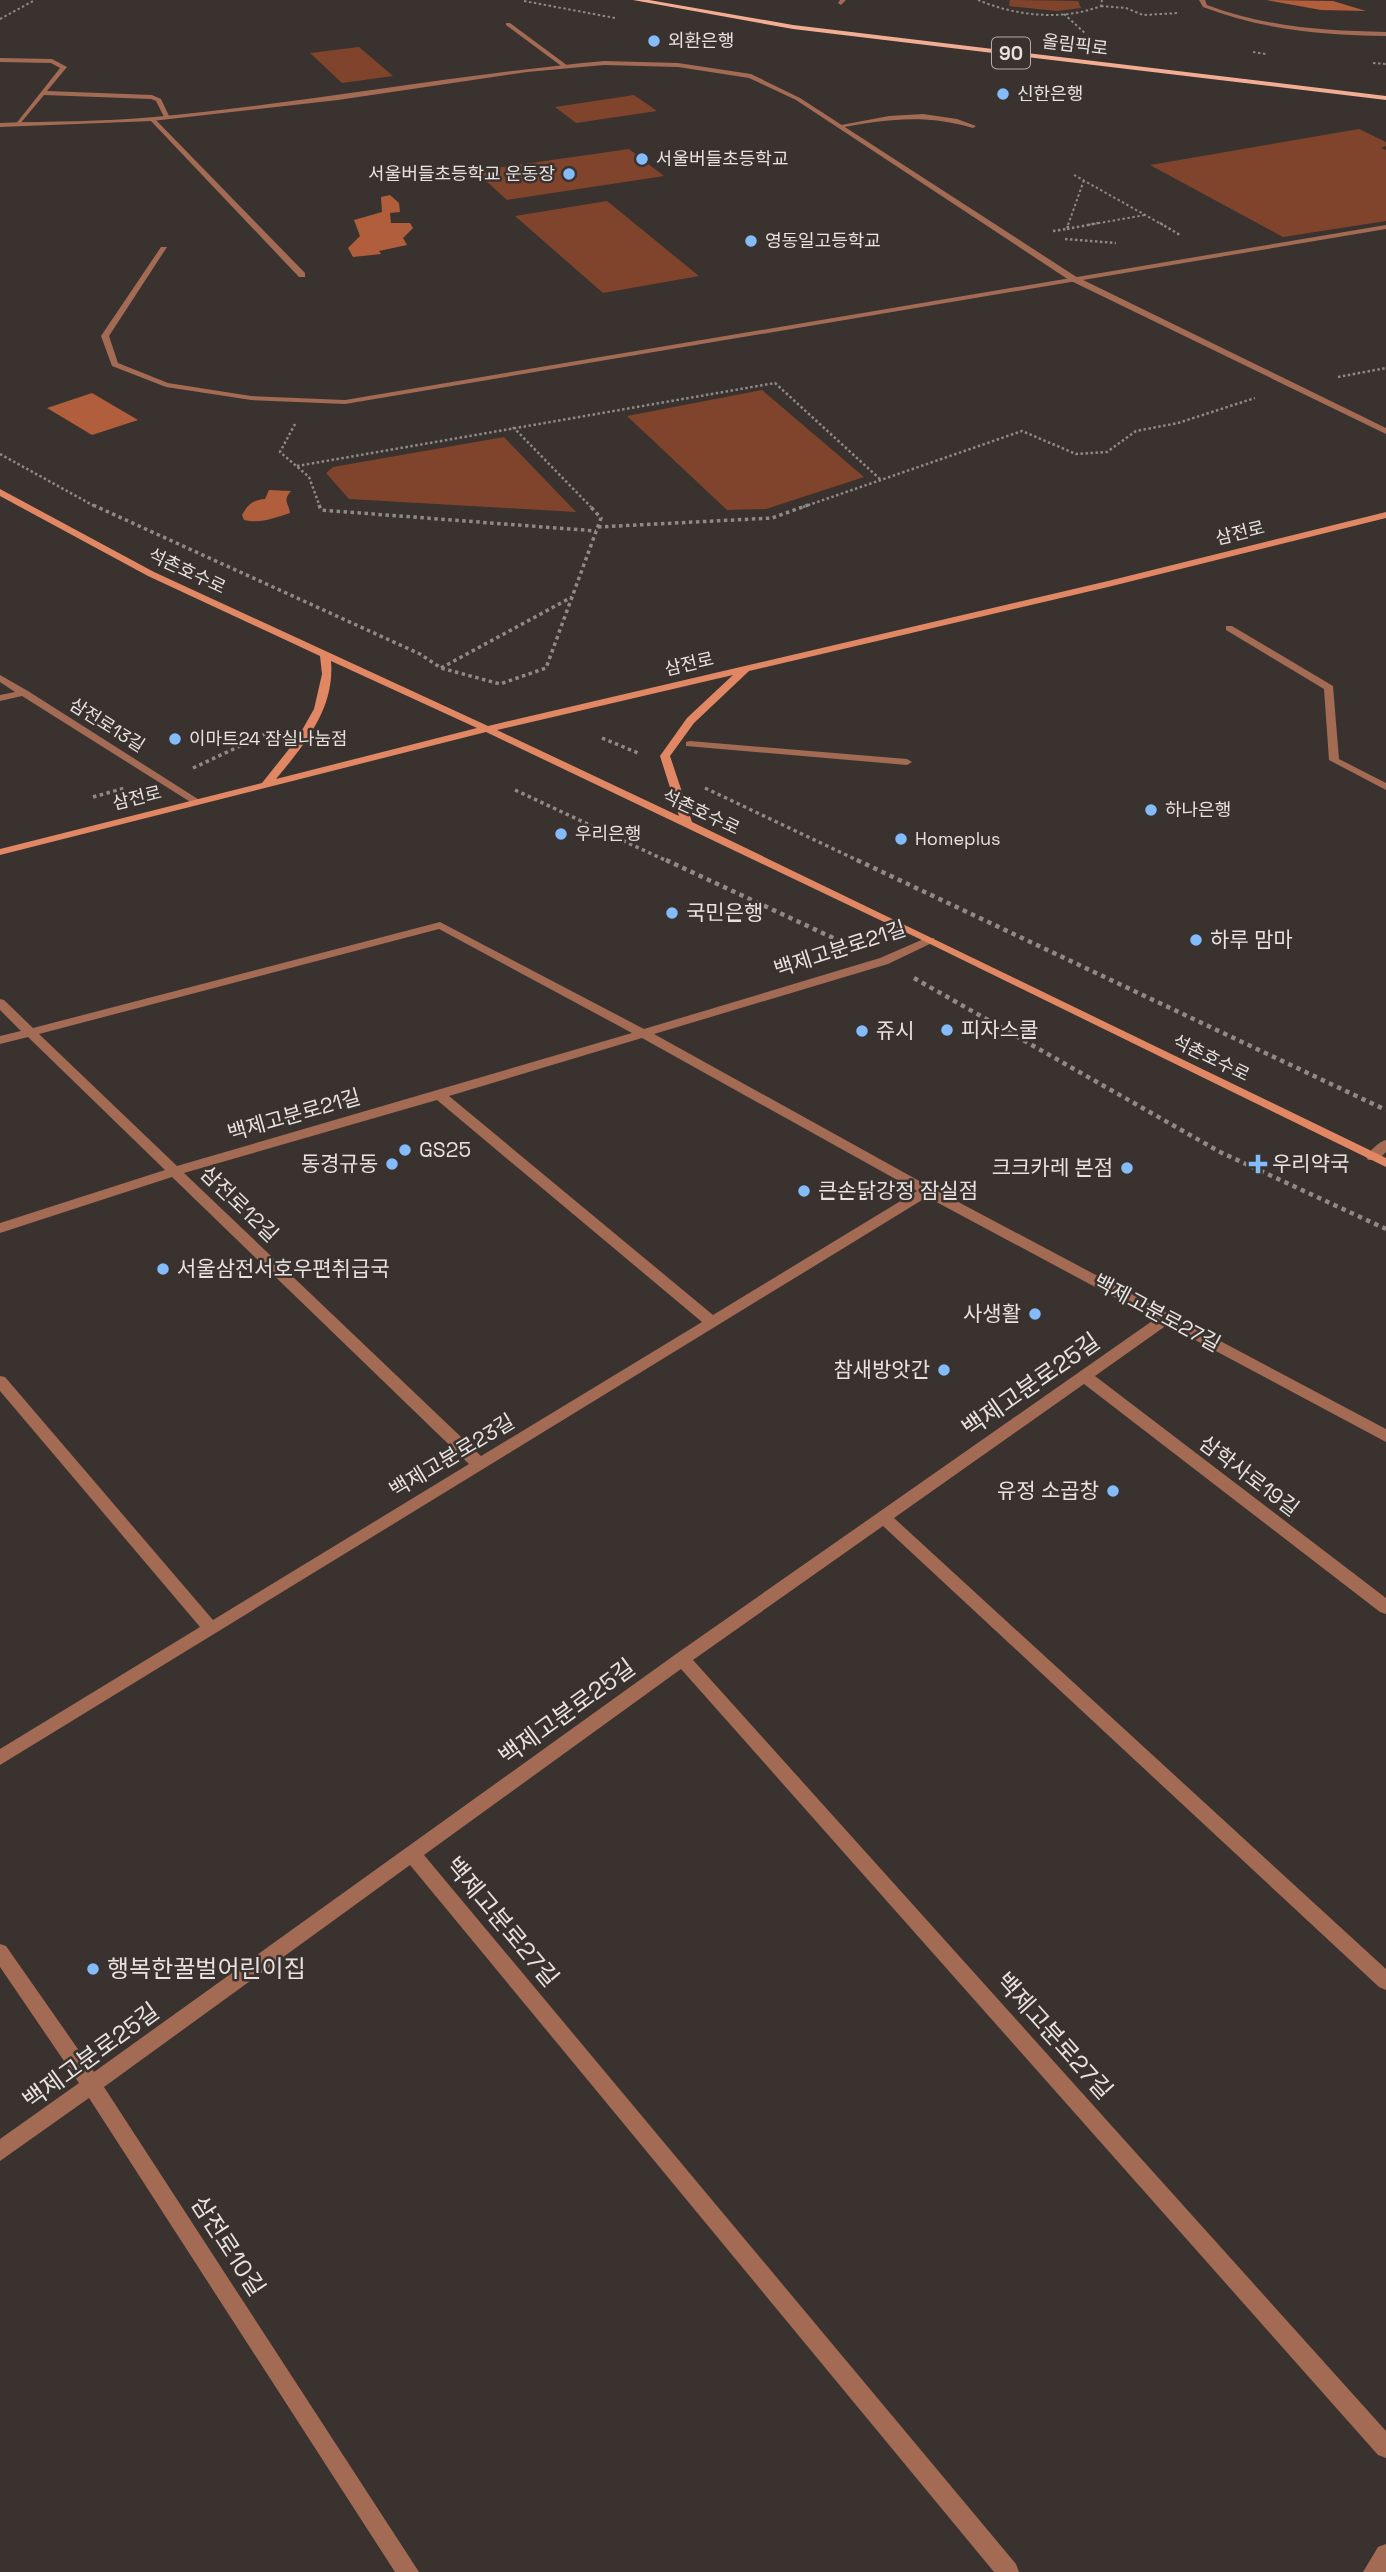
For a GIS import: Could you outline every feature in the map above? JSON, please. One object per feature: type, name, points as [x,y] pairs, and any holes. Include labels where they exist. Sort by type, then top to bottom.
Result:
[{"type":"main road","name":"올림픽로","points":[[637,0],[793,27],[1386,98]]},
{"type":"main road","name":"석촌호수로","points":[[0,492],[151,574],[687,824],[1386,1163]]},
{"type":"main road","name":"삼전로","points":[[0,852],[487,729],[1108,584],[1386,514]]},
{"type":"main road","points":[[265,784],[293,752],[317,715],[329,675],[325,654]]},
{"type":"main road","points":[[687,824],[665,756],[669,747],[691,722],[745,669]]},
{"type":"street","points":[[1202,0],[1205,6],[1231,17],[1308,33],[1386,34]]},
{"type":"street","points":[[508,24],[566,66]]},
{"type":"street","points":[[0,61],[52,61],[64,67],[17,124]]},
{"type":"street","points":[[0,125],[167,118],[604,63],[678,65],[751,76],[798,99],[1072,278],[1386,431]]},
{"type":"street","points":[[42,93],[152,97],[159,100],[167,118]]},
{"type":"street","points":[[839,126],[882,119],[927,116],[960,120],[973,126]]},
{"type":"street","points":[[152,119],[302,275]]},
{"type":"street","points":[[164,249],[105,336],[115,364],[166,385],[251,398],[345,402],[1072,278],[1386,228]]},
{"type":"street","points":[[1229,628],[1329,688],[1334,761],[1386,787]]},
{"type":"street","name":"삼전로13길","points":[[0,678],[196,802]]},
{"type":"street","points":[[0,698],[24,693]]},
{"type":"street","points":[[691,744],[908,762]]},
{"type":"street","points":[[0,1040],[440,925],[642,1033],[926,1191]]},
{"type":"street","name":"백제고분로21길","points":[[0,1228],[175,1171],[439,1095],[884,961],[930,940]]},
{"type":"street","name":"삼전로12길","points":[[0,1003],[479,1464]]},
{"type":"street","points":[[439,1095],[711,1322]]},
{"type":"street","points":[[1373,1157],[1386,1144]]},
{"type":"street","name":"백제고분로27길","points":[[926,1191],[1386,1436]]},
{"type":"street","name":"백제고분로23길","points":[[0,1758],[926,1191]]},
{"type":"street","name":"백제고분로25길","points":[[0,2151],[93,2087],[682,1659],[1167,1318]]},
{"type":"street","name":"삼학사로19길","points":[[1086,1377],[1386,1607]]},
{"type":"street","points":[[0,1381],[210,1628]]},
{"type":"street","points":[[884,1518],[1386,1981]]},
{"type":"street","name":"백제고분로27길","points":[[682,1659],[1386,2447]]},
{"type":"street","name":"백제고분로27길","points":[[412,1854],[1008,2572]]},
{"type":"street","name":"삼전로10길","points":[[0,1952],[93,2087],[408,2572]]},
{"type":"street","points":[[1374,2572],[1386,2555]]},
{"type":"path","points":[[0,19],[35,0]]},
{"type":"path","points":[[978,0],[1028,15],[1091,12],[1101,6],[1102,0]]},
{"type":"path","points":[[1064,13],[1092,40]]},
{"type":"path","points":[[1074,174],[1215,255]]},
{"type":"path","points":[[1066,229],[1084,180]]},
{"type":"path","points":[[1053,231],[1145,215]]},
{"type":"path","points":[[297,466],[775,383],[881,480]]},
{"type":"path","points":[[307,400],[280,452],[309,477],[321,510],[597,529],[772,518],[1022,431],[1076,454],[1107,452],[1136,431],[1178,423],[1296,386]]},
{"type":"path","points":[[0,454],[103,511],[420,654],[441,668],[500,684],[546,668],[601,518],[513,427]]},
{"type":"path","points":[[441,668],[572,597]]},
{"type":"path","points":[[80,801],[186,771],[269,733]]},
{"type":"path","points":[[602,738],[638,753]]},
{"type":"path","points":[[694,783],[1386,1110]]},
{"type":"path","points":[[515,790],[884,961],[1220,1152],[1386,1229]]},
{"type":"shaded area","points":[[1010,0],[1078,1],[1081,8],[1057,11],[1009,6]]},
{"type":"shaded area","points":[[1266,0],[1333,1],[1366,11],[1321,10]]},
{"type":"shaded area","points":[[359,47],[393,76],[342,83],[310,53]]},
{"type":"shaded area","points":[[634,95],[657,111],[576,123],[555,107]]},
{"type":"shaded area","points":[[1359,129],[1386,142],[1386,146],[1381,148],[1386,150],[1386,221],[1283,237],[1150,165]]},
{"type":"shaded area","name":"서울버들초등학교 운동장","points":[[629,149],[664,176],[507,200],[475,171]]},
{"type":"shaded area","points":[[390,195],[399,203],[400,212],[390,213],[391,223],[410,223],[413,228],[403,238],[407,245],[379,251],[381,254],[353,257],[348,248],[360,236],[354,220],[382,212],[381,197]]},
{"type":"shaded area","points":[[607,201],[699,276],[603,293],[515,216]]},
{"type":"shaded area","points":[[762,390],[864,477],[766,509],[727,510],[627,416]]},
{"type":"shaded area","points":[[92,393],[138,420],[92,435],[47,408]]},
{"type":"shaded area","points":[[504,437],[576,512],[349,499],[326,473],[333,467]]},
{"type":"shaded area","points":[[269,490],[291,491],[286,500],[290,513],[261,521],[244,520],[242,515],[246,508],[251,503],[265,499]]},
{"type":"place","name":"외환은행","points":[[654,41]]},
{"type":"place","name":"신한은행","points":[[1003,94]]},
{"type":"place","name":"서울버들초등학교","points":[[642,159]]},
{"type":"place","name":"서울버들초등학교 운동장","points":[[569,174]]},
{"type":"place","name":"영동일고등학교","points":[[751,241]]},
{"type":"place","name":"이마트24 잠실나눔점","points":[[175,739]]},
{"type":"place","name":"하나은행","points":[[1151,810]]},
{"type":"place","name":"우리은행","points":[[561,834]]},
{"type":"place","name":"Homeplus","points":[[901,839]]},
{"type":"place","name":"국민은행","points":[[672,913]]},
{"type":"place","name":"하루 맘마","points":[[1196,940]]},
{"type":"place","name":"피자스쿨","points":[[947,1030]]},
{"type":"place","name":"쥬시","points":[[862,1031]]},
{"type":"place","name":"GS25","points":[[405,1150]]},
{"type":"place","name":"동경규동","points":[[392,1164]]},
{"type":"place","name":"우리약국","points":[[1258,1164]]},
{"type":"place","name":"크크카레 본점","points":[[1127,1168]]},
{"type":"place","name":"큰손닭강정 잠실점","points":[[804,1191]]},
{"type":"place","name":"서울삼전서호우편취급국","points":[[163,1269]]},
{"type":"place","name":"사생활","points":[[1035,1314]]},
{"type":"place","name":"참새방앗간","points":[[944,1370]]},
{"type":"place","name":"유정 소곱창","points":[[1113,1491]]},
{"type":"place","name":"행복한꿀벌어린이집","points":[[93,1969]]}]
